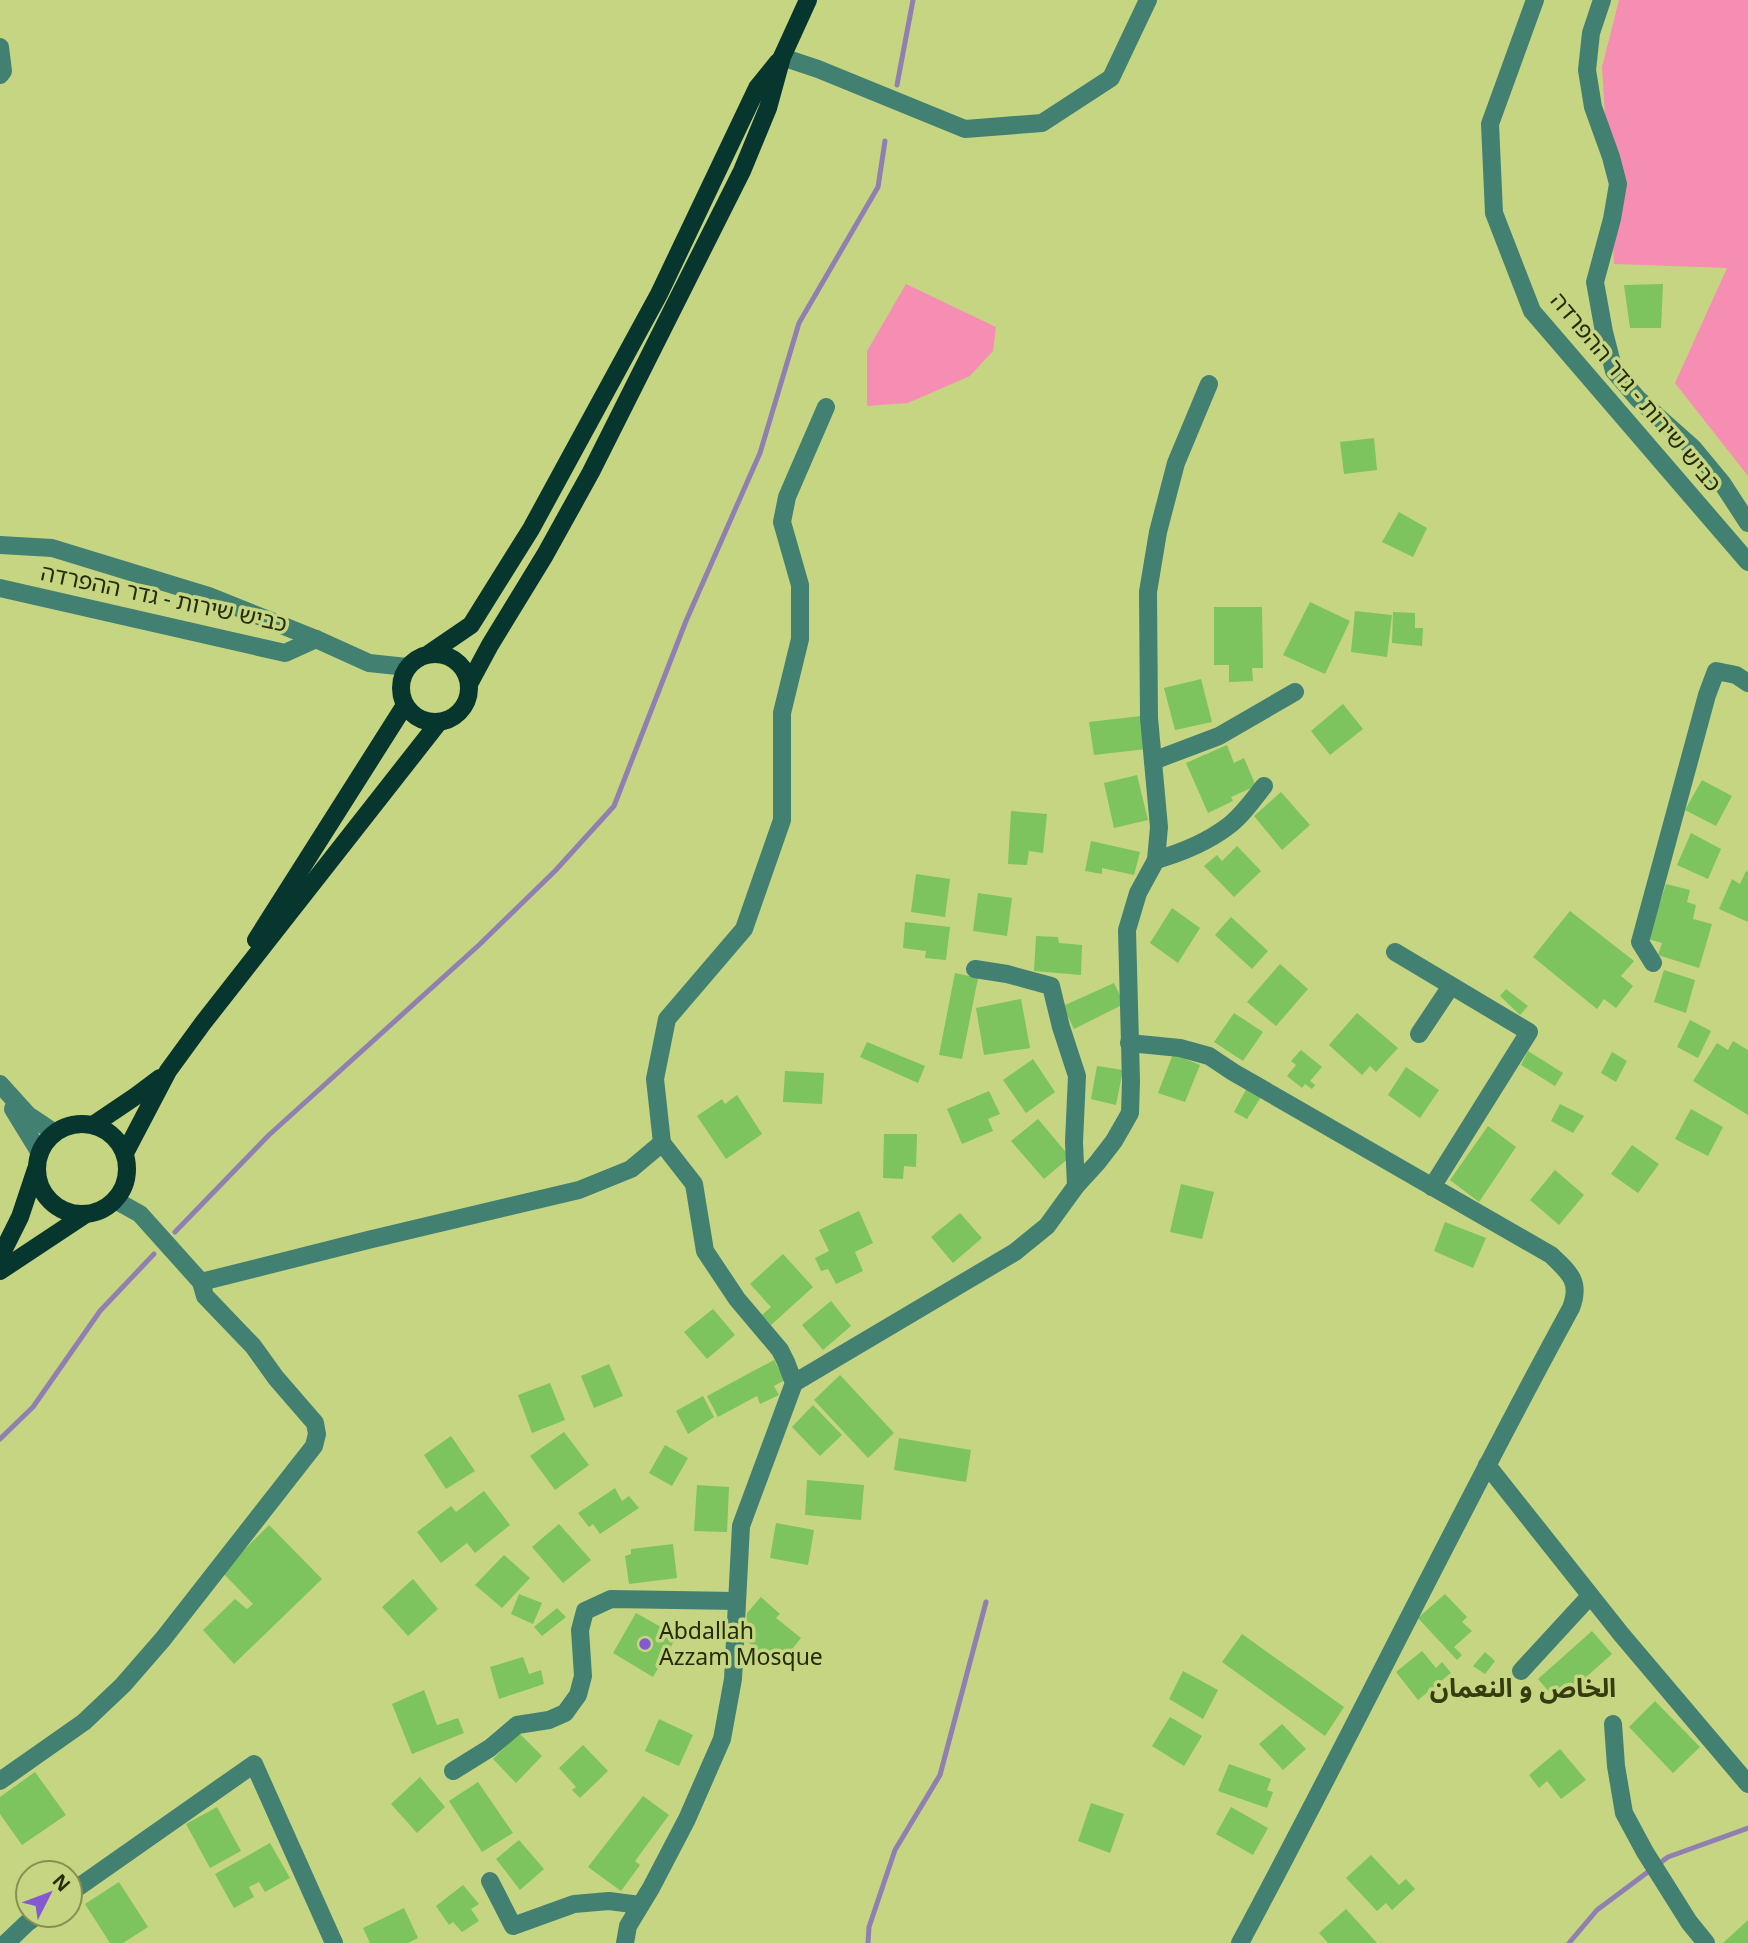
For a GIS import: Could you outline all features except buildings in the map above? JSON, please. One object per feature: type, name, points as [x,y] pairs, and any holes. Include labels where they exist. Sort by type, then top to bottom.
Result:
[{"type":"main road","points":[[469,684],[591,472],[743,171],[768,108],[782,57],[808,0]]},
{"type":"main road","points":[[430,653],[444,654],[456,660],[465,671],[469,684],[468,697],[462,709],[452,718],[439,723],[426,722],[414,715],[405,705],[400,692],[401,679],[407,667],[471,625],[531,529],[659,294],[757,88],[782,57]]},
{"type":"main road","points":[[570,460],[579,459],[586,463],[591,472]]},
{"type":"main road","points":[[203,1023],[405,705]]},
{"type":"main road","points":[[125,1153],[168,1071],[203,1023],[439,723]]},
{"type":"main road","points":[[93,1125],[168,1071]]},
{"type":"main road","points":[[0,1257],[20,1217],[38,1159],[46,1142],[55,1133],[80,1123],[107,1130],[118,1140],[128,1167],[126,1181],[115,1200],[110,1205],[86,1214],[0,1271]]},
{"type":"main road","points":[[38,1159],[39,1181],[46,1195],[57,1206],[86,1214]]},
{"type":"street","points":[[782,57],[965,129],[1042,123],[1111,78],[1149,0]]},
{"type":"street","name":"כביש שירות - גדר ההפרדה","points":[[1535,0],[1490,124],[1493,213],[1532,311],[1748,562]]},
{"type":"street","points":[[1602,0],[1591,33],[1587,70],[1593,107],[1618,184],[1612,219],[1595,282],[1614,371],[1638,399],[1693,448],[1722,483],[1748,523]]},
{"type":"street","points":[[0,47],[3,71],[0,75]]},
{"type":"street","points":[[624,1942],[628,1926],[687,1819],[722,1739],[733,1679],[741,1526],[794,1383],[1015,1252],[1047,1226],[1105,1152],[1130,1113],[1127,930],[1138,893],[1156,860],[1159,827],[1149,718],[1148,592],[1158,532],[1177,463],[1209,384]]},
{"type":"street","points":[[794,1383],[780,1350],[737,1299],[705,1251],[694,1184],[662,1143],[655,1079],[667,1019],[744,929],[782,820],[782,713],[800,639],[800,585],[782,522],[787,497],[826,407]]},
{"type":"street","points":[[0,545],[52,548],[209,596],[369,663],[407,667]]},
{"type":"street","name":"כביש שירות - גדר ההפרדה","points":[[0,588],[285,653],[316,639]]},
{"type":"street","points":[[1653,963],[1640,942],[1707,695],[1716,671],[1737,675],[1748,683]]},
{"type":"street","points":[[1153,761],[1219,736],[1296,692]]},
{"type":"street","points":[[1156,860],[1180,853],[1227,827],[1264,786]]},
{"type":"street","points":[[1395,953],[1529,1032],[1433,1187]]},
{"type":"street","points":[[975,969],[1051,986],[1077,1076],[1074,1131],[1076,1186]]},
{"type":"street","points":[[1419,1034],[1451,986]]},
{"type":"street","points":[[1129,1043],[1180,1048],[1209,1056],[1550,1255],[1575,1284],[1576,1295],[1571,1308],[1240,1943]]},
{"type":"street","points":[[0,1084],[27,1115],[55,1133]]},
{"type":"street","points":[[0,1092],[19,1116],[38,1159]]},
{"type":"street","points":[[201,1282],[579,1191],[631,1168],[662,1143]]},
{"type":"street","points":[[0,1781],[84,1723],[123,1685],[163,1639],[314,1446],[317,1434],[314,1423],[253,1346],[205,1296],[201,1282],[140,1214],[115,1200]]},
{"type":"street","points":[[1487,1465],[1590,1596],[1748,1784]]},
{"type":"street","points":[[1521,1671],[1590,1596]]},
{"type":"street","points":[[453,1771],[490,1748],[517,1725],[548,1720],[565,1713],[578,1695],[583,1676],[580,1630],[585,1611],[611,1599],[736,1601]]},
{"type":"street","points":[[1613,1724],[1616,1766],[1625,1813],[1645,1852],[1706,1943]]},
{"type":"street","points":[[84,1883],[254,1765],[334,1943]]},
{"type":"street","points":[[489,1881],[513,1926],[575,1904],[609,1901],[640,1905]]},
{"type":"street","points":[[6,1943],[21,1929]]},
{"type":"shaded area","points":[[1619,0],[1748,0],[1748,476],[1675,383],[1727,268],[1614,264],[1602,67]]},
{"type":"shaded area","points":[[906,284],[996,327],[993,351],[970,376],[908,403],[867,406],[867,351]]},
{"type":"waterway","points":[[897,85],[913,0]]},
{"type":"waterway","points":[[175,1232],[269,1135],[479,945],[555,871],[614,806],[686,621],[760,453],[799,323],[878,187],[885,141]]},
{"type":"waterway","points":[[0,1439],[33,1407],[100,1311],[154,1254]]},
{"type":"waterway","points":[[868,1943],[869,1927],[895,1850],[940,1775],[986,1602]]},
{"type":"waterway","points":[[1569,1943],[1597,1910],[1668,1857],[1748,1828]]},
{"type":"place","name":"Abdallah Azzam Mosque","points":[[645,1644]]},
{"type":"district","name":"الخاص و النعمان","points":[[1523,1688]]}]
